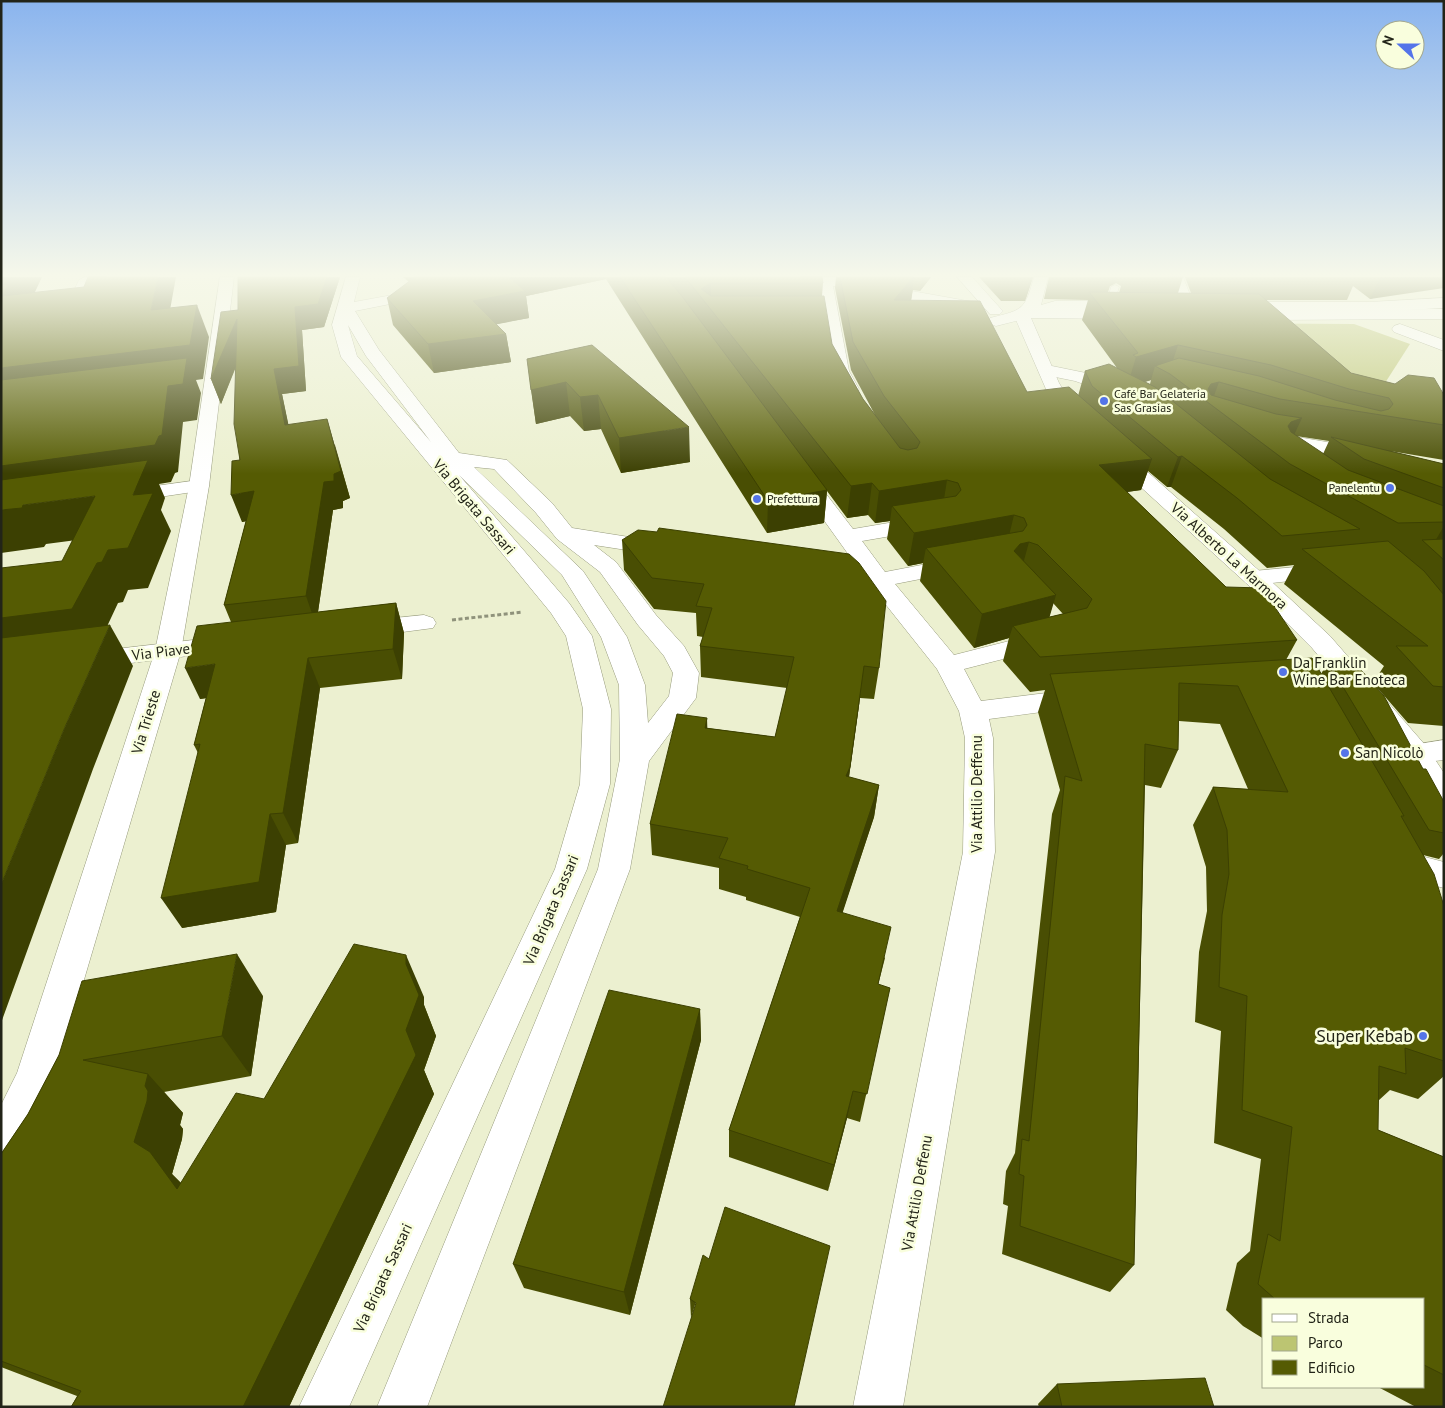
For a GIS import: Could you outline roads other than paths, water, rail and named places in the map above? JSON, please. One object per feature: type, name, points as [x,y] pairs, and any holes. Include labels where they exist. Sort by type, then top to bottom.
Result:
[{"type":"street","name":"Via Trieste","points":[[1,1150],[35,1078],[168,650],[199,486],[204,386],[213,343]]},
{"type":"street","name":"Via Brigata Sassari","points":[[324,1407],[571,869],[595,784],[597,709],[579,636],[560,608],[349,357],[345,343]]},
{"type":"street","name":"Via Brigata Sassari","points":[[367,343],[453,458],[571,571],[614,637],[632,685],[635,759],[614,869],[402,1407]]},
{"type":"street","points":[[835,343],[840,371],[858,403]]},
{"type":"street","name":"Via Alberto La Marmora","points":[[1035,343],[1047,370],[1052,388],[1064,408],[1254,578],[1321,642],[1416,753],[1444,798]]},
{"type":"street","points":[[1047,370],[1104,384],[1130,395]]},
{"type":"street","points":[[1358,473],[1288,458],[1256,440],[1380,457]]},
{"type":"street","name":"Via Attilio Deffenu","points":[[785,453],[879,580],[948,665],[973,711],[979,738],[979,852],[878,1407]]},
{"type":"street","name":"Via Brigata Sassari","points":[[453,458],[500,464],[544,508],[565,534],[608,567],[647,620],[676,652],[686,672],[682,698],[635,759]]},
{"type":"street","points":[[106,499],[199,486]]},
{"type":"street","points":[[847,537],[942,521]]},
{"type":"street","points":[[565,534],[683,551]]},
{"type":"street","points":[[840,574],[879,580],[977,562]]},
{"type":"street","points":[[1254,578],[1346,569]]},
{"type":"street","points":[[346,632],[424,623]]},
{"type":"street","points":[[948,665],[1059,627]]},
{"type":"street","name":"Via Piave","points":[[70,662],[247,642]]},
{"type":"street","points":[[973,711],[1040,701],[1108,696]]},
{"type":"street","points":[[1416,753],[1444,750]]},
{"type":"street","points":[[1385,839],[1399,865],[1444,875]]},
{"type":"place","name":"Café Bar Gelateria Sas Grasias","points":[[1104,401]]},
{"type":"place","name":"Panelentu","points":[[1390,488]]},
{"type":"place","name":"Prefettura","points":[[757,499]]},
{"type":"place","name":"Da Franklin Wine Bar Enoteca","points":[[1283,672]]},
{"type":"place","name":"San Nicolò","points":[[1345,753]]},
{"type":"place","name":"Super Kebab","points":[[1423,1036]]}]
